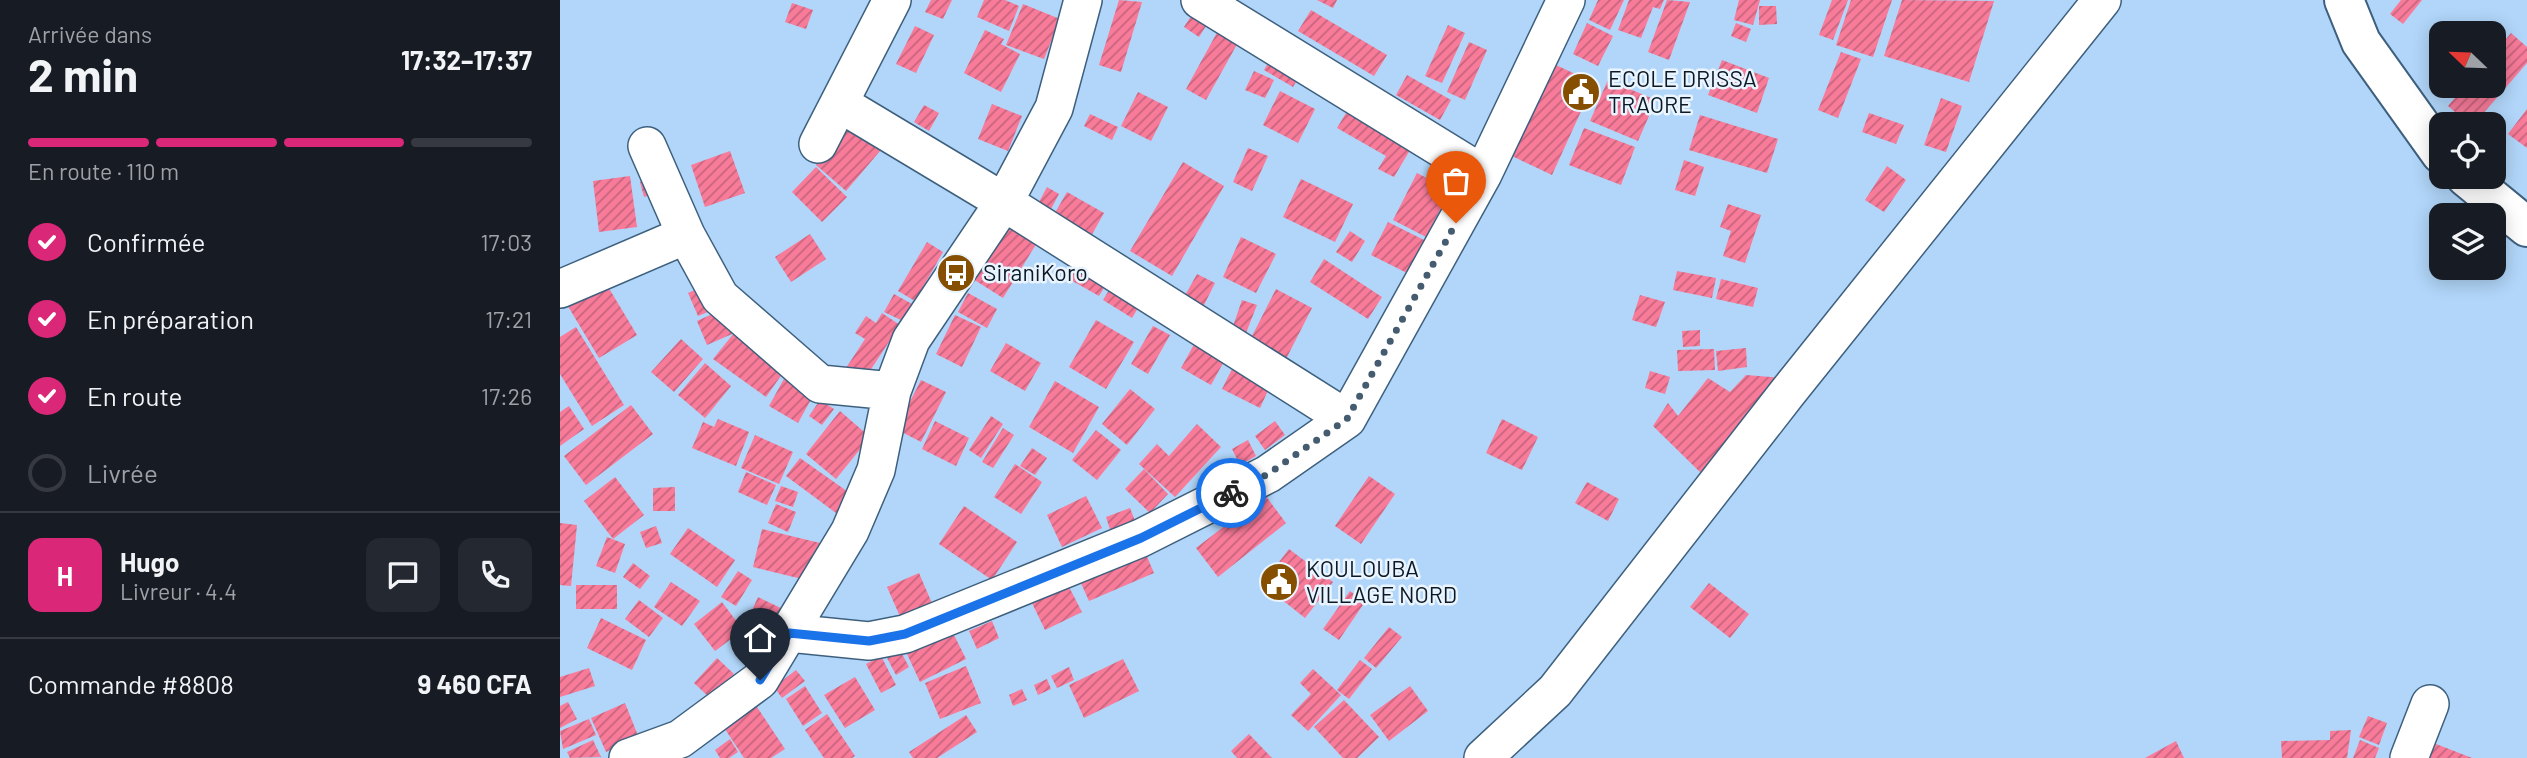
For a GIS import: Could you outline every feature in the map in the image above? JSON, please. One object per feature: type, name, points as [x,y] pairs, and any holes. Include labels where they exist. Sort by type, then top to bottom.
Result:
[{"type":"street","points":[[818,144],[892,0]]},
{"type":"street","points":[[628,758],[678,749],[760,680],[789,633],[855,519],[876,470],[892,391],[911,340],[1004,202],[1054,108],[1083,0]]},
{"type":"street","points":[[1200,0],[1483,174]]},
{"type":"street","points":[[789,633],[869,641],[905,634],[1141,538],[1268,474],[1347,419],[1483,174],[1566,0]]},
{"type":"street","points":[[1483,758],[1555,691],[1788,392],[2102,0]]},
{"type":"street","points":[[2344,0],[2361,41],[2429,137]]},
{"type":"street","points":[[839,103],[1004,202],[1347,419]]},
{"type":"street","points":[[647,146],[686,235],[720,296],[820,384],[892,391]]},
{"type":"street","points":[[2481,189],[2527,227]]},
{"type":"street","points":[[560,289],[686,235]]},
{"type":"street","points":[[2409,758],[2430,704]]},
{"type":"building","points":[[931,0],[952,0],[943,19],[925,12]]},
{"type":"building","points":[[984,0],[1005,0],[1019,6],[1009,31],[977,17]]},
{"type":"building","points":[[1119,0],[1142,2],[1121,72],[1099,65]]},
{"type":"building","points":[[1317,0],[1337,0],[1333,8]]},
{"type":"building","points":[[1598,0],[1624,0],[1610,30],[1589,20]]},
{"type":"building","points":[[1629,0],[1664,0],[1660,9],[1653,7],[1641,38],[1618,30]]},
{"type":"building","points":[[1667,0],[1690,2],[1669,60],[1648,52]]},
{"type":"building","points":[[1739,0],[1760,0],[1753,25],[1734,20]]},
{"type":"building","points":[[1832,0],[1848,0],[1833,40],[1819,35]]},
{"type":"building","points":[[1851,0],[1892,0],[1873,57],[1836,45]]},
{"type":"building","points":[[1902,0],[1994,1],[1969,82],[1884,56]]},
{"type":"building","points":[[2401,0],[2422,0],[2403,24],[2390,14]]},
{"type":"building","points":[[1200,2],[1215,12],[1199,37],[1184,27]]},
{"type":"building","points":[[792,3],[813,10],[806,29],[785,22]]},
{"type":"building","points":[[1023,4],[1060,19],[1044,59],[1006,45]]},
{"type":"building","points":[[1759,6],[1776,6],[1777,24],[1759,25]]},
{"type":"building","points":[[1311,10],[1387,55],[1374,76],[1298,31]]},
{"type":"building","points":[[1225,18],[1245,30],[1206,100],[1186,89]]},
{"type":"building","points":[[1587,23],[1613,36],[1598,66],[1573,54]]},
{"type":"building","points":[[1736,23],[1751,29],[1746,42],[1731,36]]},
{"type":"building","points":[[1448,25],[1465,33],[1442,83],[1425,76]]},
{"type":"building","points":[[915,26],[934,35],[916,73],[896,64]]},
{"type":"building","points":[[985,30],[1004,39],[1001,44],[1020,54],[1001,92],[964,73]]},
{"type":"building","points":[[2511,33],[2527,47],[2527,63],[2506,87],[2506,39]]},
{"type":"building","points":[[1469,42],[1487,50],[1465,100],[1447,92]]},
{"type":"building","points":[[1275,51],[1304,68],[1293,87],[1264,70]]},
{"type":"building","points":[[1841,52],[1861,59],[1838,118],[1818,110]]},
{"type":"building","points":[[1722,60],[1769,78],[1757,113],[1708,95]]},
{"type":"building","points":[[1554,64],[1594,83],[1552,175],[1512,156]]},
{"type":"building","points":[[1254,71],[1274,80],[1265,98],[1245,90]]},
{"type":"building","points":[[1407,75],[1451,100],[1440,120],[1396,95]]},
{"type":"building","points":[[1608,80],[1656,100],[1638,141],[1590,121]]},
{"type":"building","points":[[1280,91],[1315,109],[1298,143],[1263,125]]},
{"type":"building","points":[[1138,92],[1168,107],[1151,141],[1121,126]]},
{"type":"building","points":[[1941,98],[1962,106],[1946,152],[1924,145]]},
{"type":"building","points":[[2455,98],[2497,98],[2484,112],[2455,112],[2448,106]]},
{"type":"building","points":[[992,104],[1022,116],[1008,151],[978,139]]},
{"type":"building","points":[[924,105],[939,113],[929,131],[914,122]]},
{"type":"building","points":[[1349,108],[1413,145],[1394,177],[1378,169],[1386,156],[1337,128]]},
{"type":"building","points":[[2527,109],[2527,148],[2508,134]]},
{"type":"building","points":[[1869,113],[1904,125],[1896,144],[1862,132]]},
{"type":"building","points":[[1090,114],[1118,127],[1112,140],[1084,126]]},
{"type":"building","points":[[1700,115],[1778,139],[1767,173],[1689,150]]},
{"type":"building","points":[[850,125],[880,151],[846,191],[816,165]]},
{"type":"building","points":[[1584,128],[1635,147],[1621,185],[1569,165]]},
{"type":"building","points":[[1248,148],[1268,156],[1252,191],[1233,182]]},
{"type":"building","points":[[730,151],[745,193],[705,207],[691,165]]},
{"type":"building","points":[[1684,160],[1704,167],[1695,196],[1675,190]]},
{"type":"building","points":[[1183,162],[1224,186],[1172,276],[1130,251]]},
{"type":"building","points":[[1887,166],[1906,180],[1884,212],[1865,200]]},
{"type":"building","points":[[816,167],[847,197],[822,222],[792,192]]},
{"type":"building","points":[[1417,173],[1450,190],[1426,237],[1393,220]]},
{"type":"building","points":[[630,176],[637,227],[599,232],[593,181]]},
{"type":"building","points":[[654,178],[658,192],[644,197],[640,182]]},
{"type":"building","points":[[1301,179],[1353,204],[1335,242],[1283,217]]},
{"type":"building","points":[[1047,187],[1059,194],[1051,209],[1039,202]]},
{"type":"building","points":[[1067,192],[1104,213],[1090,238],[1052,218]]},
{"type":"building","points":[[1728,204],[1761,215],[1745,263],[1723,256],[1731,231],[1720,227]]},
{"type":"building","points":[[1013,214],[1043,233],[1003,298],[973,279]]},
{"type":"building","points":[[1388,222],[1426,241],[1409,274],[1371,255]]},
{"type":"building","points":[[1350,231],[1365,241],[1352,262],[1336,252]]},
{"type":"building","points":[[810,234],[826,259],[791,282],[775,257]]},
{"type":"building","points":[[1241,237],[1276,254],[1256,293],[1223,277]]},
{"type":"building","points":[[927,242],[943,252],[915,301],[898,291]]},
{"type":"building","points":[[1081,259],[1111,276],[1099,296],[1069,279]]},
{"type":"building","points":[[1324,259],[1382,297],[1368,319],[1310,282]]},
{"type":"building","points":[[1677,271],[1716,278],[1712,298],[1673,290]]},
{"type":"building","points":[[1197,274],[1215,283],[1202,309],[1183,299]]},
{"type":"building","points":[[601,275],[637,335],[599,358],[563,298]]},
{"type":"building","points":[[1721,279],[1758,288],[1753,307],[1716,299]]},
{"type":"building","points":[[1115,280],[1144,298],[1132,318],[1103,300]]},
{"type":"building","points":[[710,283],[720,307],[698,316],[688,293]]},
{"type":"building","points":[[1276,289],[1312,308],[1286,359],[1250,340]]},
{"type":"building","points":[[968,293],[997,309],[987,328],[958,312]]},
{"type":"building","points":[[894,294],[912,304],[903,321],[884,312]]},
{"type":"building","points":[[1640,295],[1665,302],[1656,327],[1632,320]]},
{"type":"building","points":[[1242,300],[1257,305],[1246,333],[1232,329]]},
{"type":"building","points":[[721,310],[732,334],[707,345],[697,321]]},
{"type":"building","points":[[882,313],[900,325],[864,380],[846,368],[865,339],[855,333],[866,316],[876,323]]},
{"type":"building","points":[[955,315],[981,327],[962,367],[936,354]]},
{"type":"building","points":[[1096,320],[1134,342],[1106,389],[1069,367]]},
{"type":"building","points":[[1153,326],[1170,335],[1148,374],[1131,364]]},
{"type":"building","points":[[576,327],[624,405],[592,426],[560,374],[560,337]]},
{"type":"building","points":[[1700,330],[1700,346],[1683,347],[1682,331]]},
{"type":"building","points":[[734,333],[785,370],[766,397],[713,359]]},
{"type":"building","points":[[681,339],[703,359],[674,392],[651,372]]},
{"type":"building","points":[[1197,339],[1227,356],[1211,385],[1181,368]]},
{"type":"building","points":[[1006,343],[1041,363],[1025,391],[990,371]]},
{"type":"building","points":[[1746,348],[1747,367],[1718,371],[1716,351]]},
{"type":"building","points":[[1714,349],[1715,370],[1678,371],[1677,350]]},
{"type":"building","points":[[705,363],[731,386],[705,418],[678,395]]},
{"type":"building","points":[[1234,365],[1271,384],[1260,408],[1222,389]]},
{"type":"building","points":[[1650,371],[1670,377],[1665,394],[1645,388]]},
{"type":"building","points":[[1746,375],[1784,378],[1706,478],[1653,426],[1668,403],[1678,416],[1708,378],[1730,392]]},
{"type":"building","points":[[785,377],[814,394],[798,423],[769,406]]},
{"type":"building","points":[[921,380],[946,392],[921,442],[896,429]]},
{"type":"building","points":[[1055,381],[1099,407],[1073,453],[1029,427]]},
{"type":"building","points":[[1130,389],[1155,409],[1127,445],[1102,424]]},
{"type":"building","points":[[820,400],[834,409],[822,425],[809,416]]},
{"type":"building","points":[[631,405],[653,434],[586,485],[564,456]]},
{"type":"building","points":[[569,406],[584,429],[560,446],[560,412]]},
{"type":"building","points":[[840,411],[870,437],[836,479],[806,454]]},
{"type":"building","points":[[991,416],[1003,424],[981,458],[969,450]]},
{"type":"building","points":[[718,419],[749,432],[736,466],[692,448],[703,422],[714,427]]},
{"type":"building","points":[[1502,419],[1538,437],[1522,470],[1486,453]]},
{"type":"building","points":[[935,421],[969,438],[956,466],[922,449]]},
{"type":"building","points":[[1275,421],[1285,435],[1265,450],[1255,436]]},
{"type":"building","points":[[1197,424],[1221,447],[1175,497],[1139,464],[1157,444],[1169,456]]},
{"type":"building","points":[[1003,428],[1014,435],[993,468],[982,462]]},
{"type":"building","points":[[1096,430],[1121,450],[1097,480],[1072,460]]},
{"type":"building","points":[[755,435],[793,452],[779,484],[741,468]]},
{"type":"building","points":[[1248,440],[1256,456],[1240,465],[1232,449]]},
{"type":"building","points":[[1032,448],[1047,458],[1035,475],[1020,466]]},
{"type":"building","points":[[800,458],[851,494],[836,513],[786,476]]},
{"type":"building","points":[[1015,464],[1042,482],[1021,514],[994,497]]},
{"type":"building","points":[[1144,469],[1168,494],[1150,513],[1125,489]]},
{"type":"building","points":[[746,472],[776,485],[767,505],[738,492]]},
{"type":"building","points":[[1369,476],[1395,494],[1361,544],[1335,526]]},
{"type":"building","points":[[615,477],[644,515],[613,539],[584,501]]},
{"type":"building","points":[[1587,482],[1619,499],[1608,521],[1575,503]]},
{"type":"building","points":[[781,486],[798,492],[793,507],[775,501]]},
{"type":"building","points":[[675,487],[675,511],[653,511],[653,488]]},
{"type":"building","points":[[1265,495],[1286,523],[1218,577],[1196,548]]},
{"type":"building","points":[[1086,496],[1102,528],[1062,547],[1047,515]]},
{"type":"building","points":[[776,504],[796,512],[788,532],[768,523]]},
{"type":"building","points":[[964,506],[1017,542],[992,580],[939,544]]},
{"type":"building","points":[[1130,508],[1137,526],[1112,536],[1106,517]]},
{"type":"building","points":[[560,523],[577,525],[571,586],[560,585]]},
{"type":"building","points":[[656,526],[662,543],[646,548],[640,532]]},
{"type":"building","points":[[688,528],[735,560],[717,587],[670,554]]},
{"type":"building","points":[[762,529],[820,543],[810,581],[753,567]]},
{"type":"building","points":[[607,537],[625,544],[615,573],[596,566]]},
{"type":"building","points":[[1289,549],[1333,582],[1305,618],[1262,584]]},
{"type":"building","points":[[1145,552],[1154,573],[1089,601],[1080,581]]},
{"type":"building","points":[[633,563],[650,576],[640,589],[623,577]]},
{"type":"building","points":[[738,571],[752,580],[736,606],[721,597]]},
{"type":"building","points":[[919,573],[934,608],[902,621],[887,587]]},
{"type":"building","points":[[671,582],[700,601],[682,626],[654,607]]},
{"type":"building","points":[[1709,583],[1749,614],[1730,638],[1690,607]]},
{"type":"building","points":[[576,585],[617,585],[617,609],[576,609]]},
{"type":"building","points":[[1068,585],[1082,612],[1045,630],[1032,603]]},
{"type":"building","points":[[1350,591],[1365,602],[1339,640],[1323,629]]},
{"type":"building","points":[[758,597],[791,613],[779,639],[746,624]]},
{"type":"building","points":[[639,600],[663,618],[649,637],[625,619]]},
{"type":"building","points":[[722,602],[743,630],[715,651],[694,624]]},
{"type":"building","points":[[601,618],[646,640],[632,670],[587,648]]},
{"type":"building","points":[[992,621],[999,638],[977,649],[969,631]]},
{"type":"building","points":[[1389,627],[1402,637],[1376,668],[1364,658]]},
{"type":"building","points":[[952,631],[966,659],[920,682],[907,654]]},
{"type":"building","points":[[900,650],[909,667],[896,675],[887,658]]},
{"type":"building","points":[[881,656],[896,685],[881,693],[866,664]]},
{"type":"building","points":[[717,658],[734,674],[710,698],[694,683]]},
{"type":"building","points":[[1123,659],[1139,691],[1084,718],[1069,685]]},
{"type":"building","points":[[1360,660],[1372,669],[1349,699],[1337,690]]},
{"type":"building","points":[[966,666],[981,703],[940,719],[925,683]]},
{"type":"building","points":[[1069,667],[1074,680],[1057,688],[1051,676]]},
{"type":"building","points":[[589,668],[595,686],[560,697],[560,677]]},
{"type":"building","points":[[1313,669],[1341,695],[1308,731],[1291,715],[1311,694],[1300,683]]},
{"type":"building","points":[[796,670],[805,681],[782,698],[774,687]]},
{"type":"building","points":[[855,677],[875,710],[845,728],[824,695]]},
{"type":"building","points":[[1047,679],[1051,689],[1038,695],[1034,685]]},
{"type":"building","points":[[805,686],[822,713],[803,726],[786,699]]},
{"type":"building","points":[[1410,686],[1428,711],[1389,741],[1370,715]]},
{"type":"building","points":[[1022,689],[1027,700],[1013,706],[1009,695]]},
{"type":"building","points":[[1344,700],[1379,737],[1357,758],[1343,758],[1314,727]]},
{"type":"building","points":[[753,701],[785,749],[771,758],[744,758],[721,723]]},
{"type":"building","points":[[568,702],[577,719],[560,728],[560,706]]},
{"type":"building","points":[[625,703],[639,738],[606,752],[591,718]]},
{"type":"building","points":[[827,714],[855,756],[852,758],[824,758],[805,730]]},
{"type":"building","points":[[966,715],[977,732],[937,758],[913,758],[909,752]]},
{"type":"building","points":[[2368,716],[2387,723],[2379,745],[2359,737]]},
{"type":"building","points":[[589,719],[596,735],[563,749],[560,731]]},
{"type":"building","points":[[2351,730],[2347,758],[2282,758],[2281,741],[2330,740],[2330,731]]},
{"type":"building","points":[[1249,734],[1272,758],[1237,758],[1231,751]]},
{"type":"building","points":[[730,739],[738,752],[729,758],[720,758],[715,750]]},
{"type":"building","points":[[593,740],[601,757],[570,758],[567,752]]},
{"type":"building","points":[[2360,740],[2379,748],[2375,758],[2353,758]]},
{"type":"building","points":[[2176,741],[2184,758],[2145,758]]},
{"type":"building","points":[[2431,742],[2472,758],[2424,758]]},
{"type":"way so far","points":[[1231,493],[1268,474],[1347,419],[1456,223]]},
{"type":"place","name":"ECOLE DRISSA TRAORE","points":[[1581,92]]},
{"type":"place","name":"SiraniKoro","points":[[956,273]]},
{"type":"place","name":"KOULOUBA VILLAGE NORD","points":[[1279,582]]},
{"type":"route","points":[[760,680],[789,633],[869,641],[905,634],[1141,538],[1231,493]]}]
